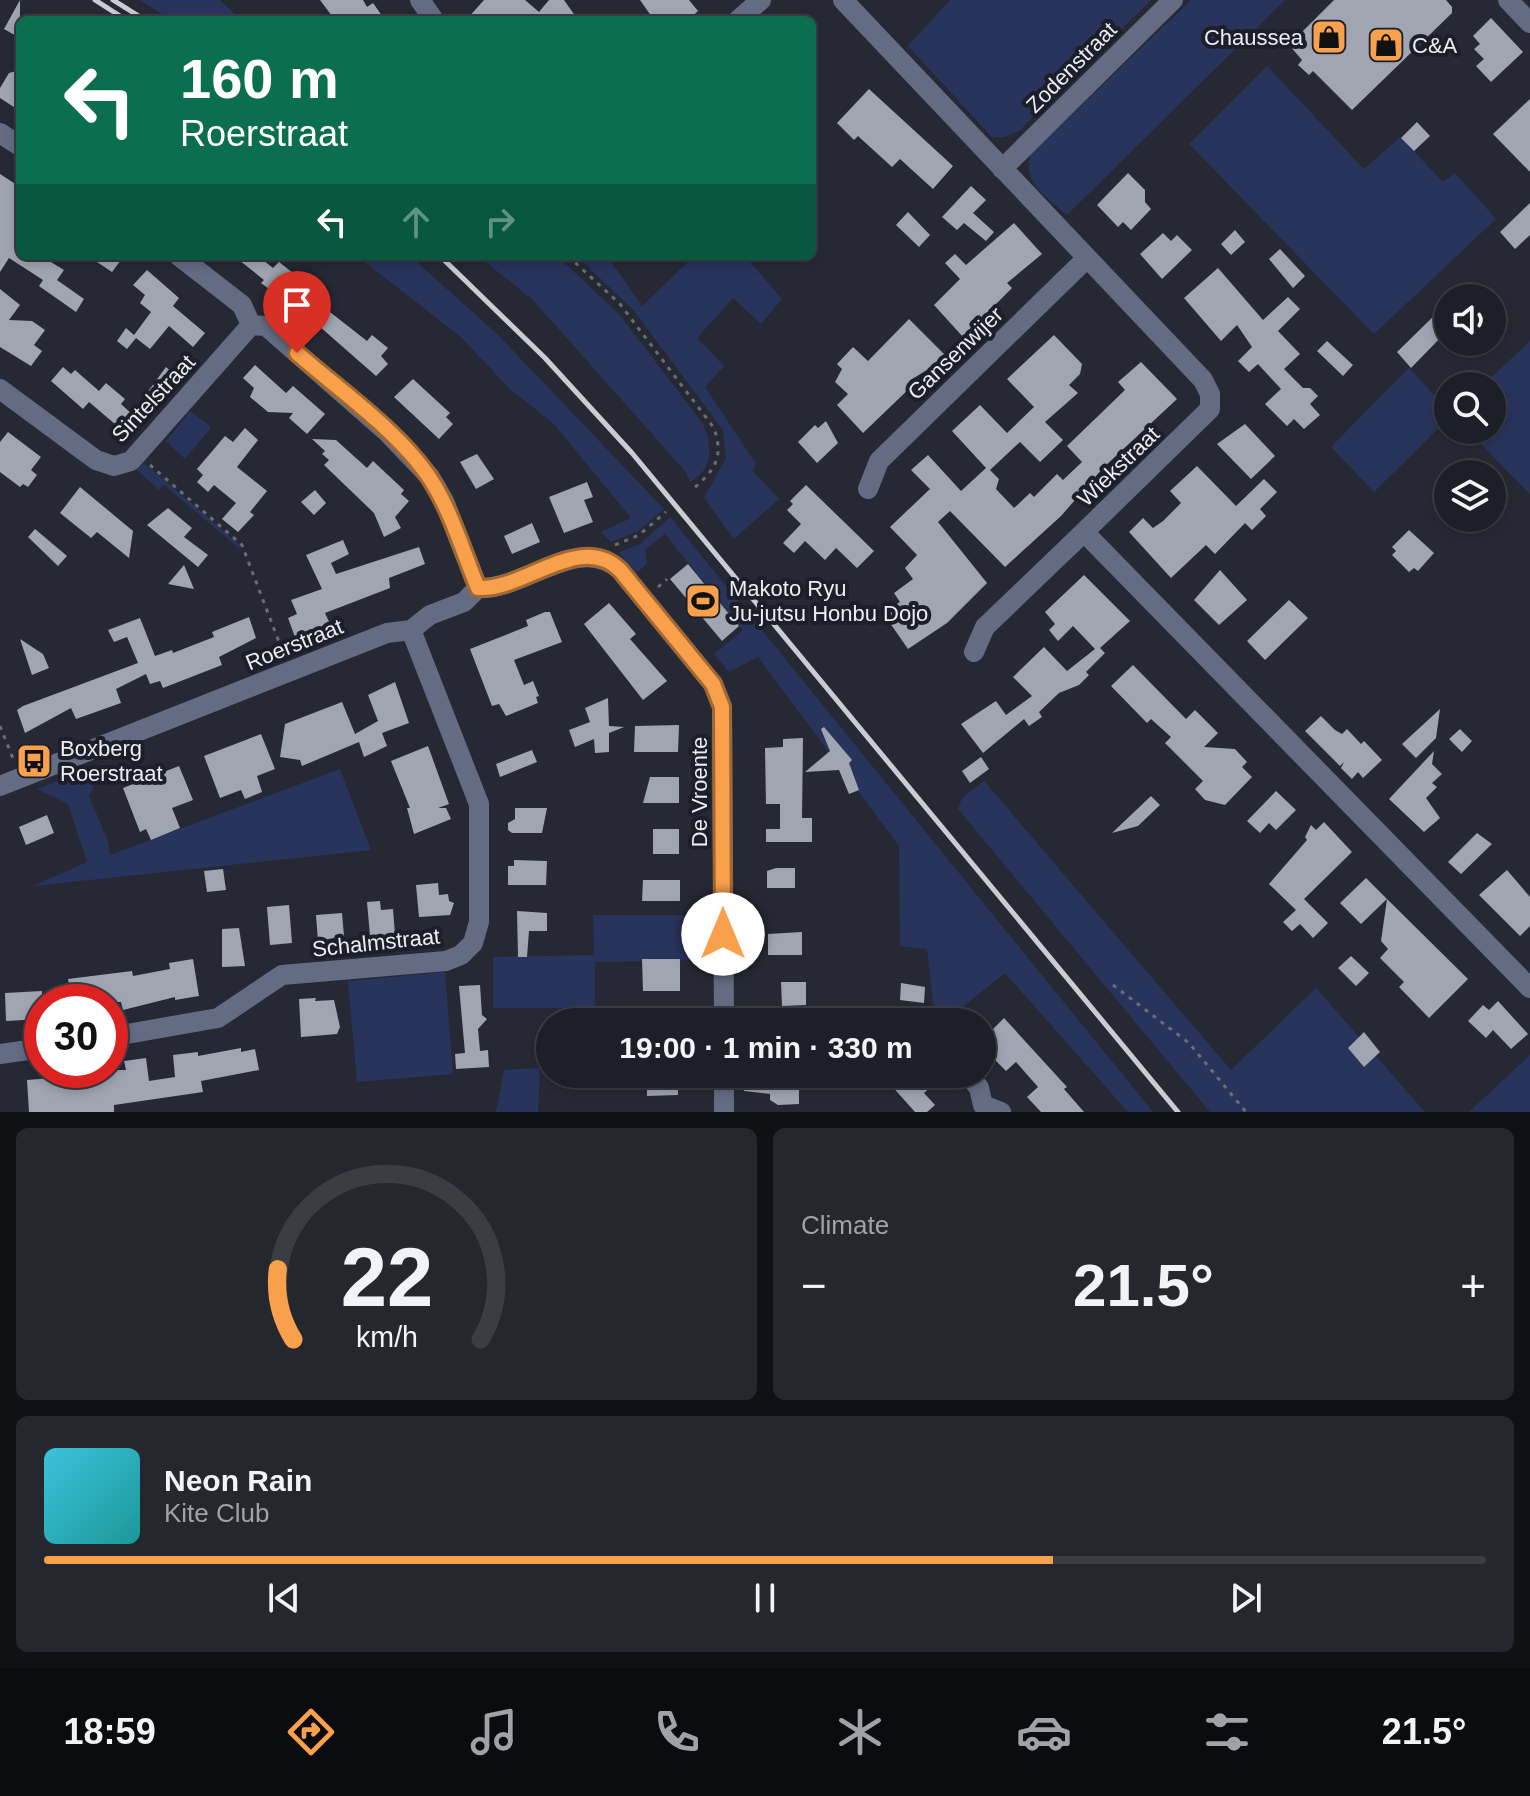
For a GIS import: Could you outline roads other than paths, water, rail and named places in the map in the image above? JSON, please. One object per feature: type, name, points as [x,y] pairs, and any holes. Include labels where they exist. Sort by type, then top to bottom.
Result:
[{"type":"street","points":[[743,16],[761,0]]},
{"type":"street","name":"Wiekstraat","points":[[843,0],[1203,380],[1210,394],[1210,409],[1084,532],[1527,980]]},
{"type":"street","name":"Zodenstraat","points":[[1002,169],[1173,0]]},
{"type":"street","points":[[1508,0],[1530,23]]},
{"type":"street","name":"Gansenwijer","points":[[868,489],[879,461],[1086,259]]},
{"type":"street","points":[[184,260],[242,305],[251,325],[266,326],[388,433],[430,477],[444,501],[478,588]]},
{"type":"street","name":"Sintelstraat","points":[[0,389],[96,460],[114,466],[131,461],[251,325]]},
{"type":"street","points":[[974,652],[985,627],[1084,532]]},
{"type":"street","name":"Roerstraat","points":[[0,786],[387,633],[411,630],[430,615],[464,602],[478,588],[496,589],[581,556],[602,557]]},
{"type":"street","name":"De Vroente","points":[[602,557],[620,570],[713,684],[722,707],[724,1008]]},
{"type":"street","name":"Schalmstraat","points":[[128,1034],[218,1018],[282,975],[446,961],[461,955],[473,943],[479,922],[479,804],[411,630]]},
{"type":"street","points":[[0,1054],[24,1051]]},
{"type":"street","points":[[724,1088],[724,1112]]},
{"type":"street","points":[[979,1088],[987,1110]]},
{"type":"railway","points":[[95,0],[120,16]]},
{"type":"railway","points":[[113,0],[139,16]]},
{"type":"railway","points":[[444,260],[545,358],[632,453],[1178,1112]]},
{"type":"place","name":"Chaussea","points":[[1329,37]]},
{"type":"place","name":"C&A","points":[[1386,45]]},
{"type":"place","name":"Makoto Ryu Ju-jutsu Honbu Dojo","points":[[703,601]]},
{"type":"place","name":"Boxberg Roerstraat","points":[[34,761]]}]
